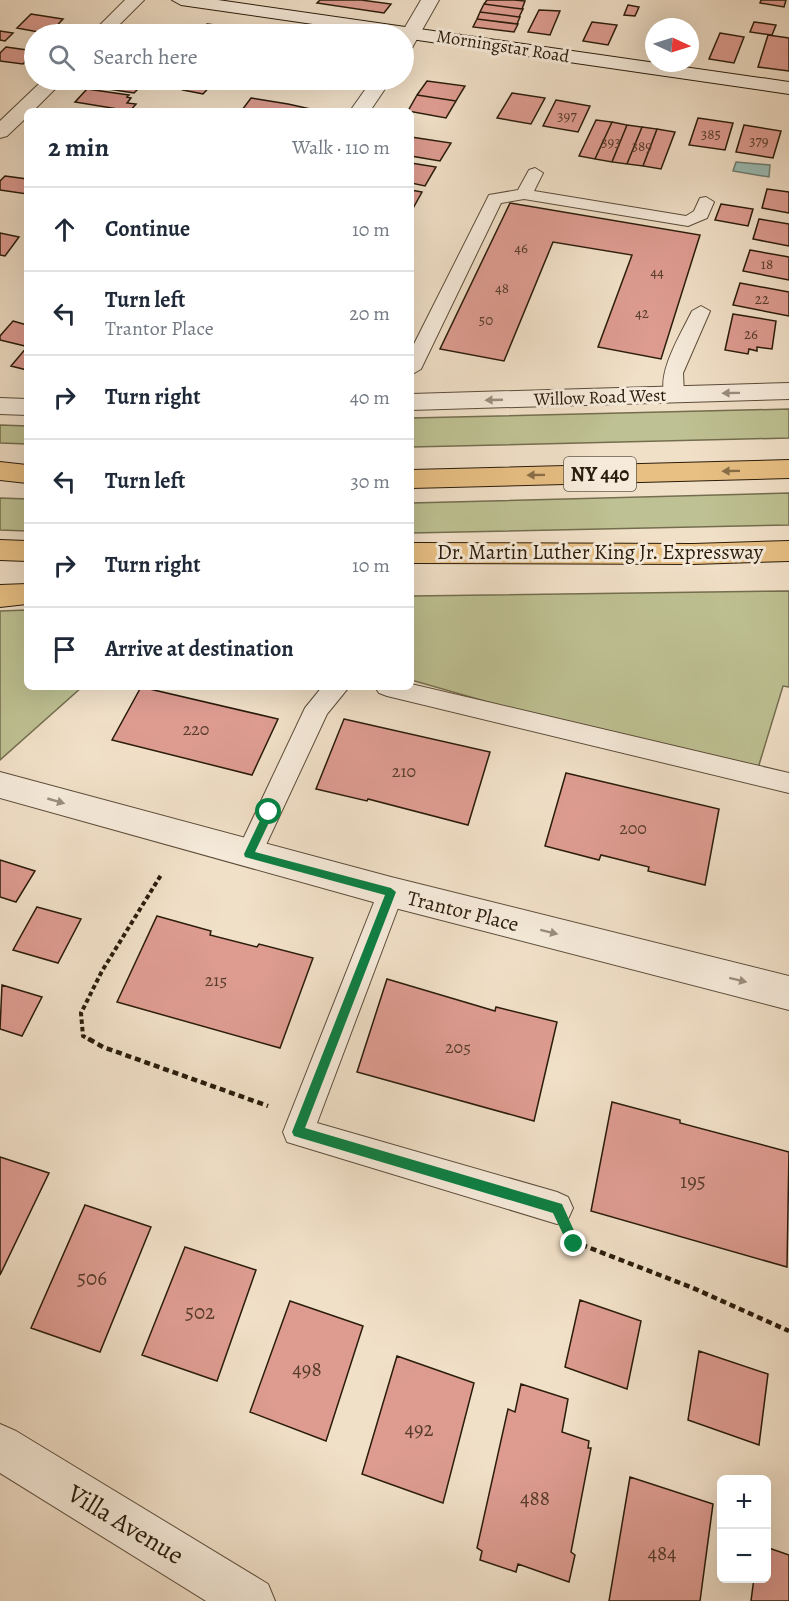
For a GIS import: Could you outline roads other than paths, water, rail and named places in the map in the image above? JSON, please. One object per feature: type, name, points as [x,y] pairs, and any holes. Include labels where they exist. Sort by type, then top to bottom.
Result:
[{"type":"highway","name":"NY 440","points":[[414,478],[789,469]]},
{"type":"highway","points":[[0,471],[24,475]]},
{"type":"highway","points":[[0,478],[24,476]]},
{"type":"highway","points":[[0,550],[24,551]]},
{"type":"highway","name":"Dr. Martin Luther King Jr. Expressway","points":[[414,553],[693,554],[789,551]]},
{"type":"highway","points":[[414,574],[693,554]]},
{"type":"highway","points":[[0,596],[24,594]]},
{"type":"street","points":[[110,24],[135,0]]},
{"type":"street","name":"Morningstar Road","points":[[181,0],[321,24]]},
{"type":"street","points":[[414,28],[430,0]]},
{"type":"street","name":"Morningstar Road","points":[[414,40],[789,88]]},
{"type":"street","points":[[25,108],[44,90]]},
{"type":"street","points":[[362,108],[374,90]]},
{"type":"street","points":[[0,132],[24,109]]},
{"type":"street","name":"Willow Road West","points":[[414,402],[789,391]]},
{"type":"street","points":[[0,406],[24,408]]},
{"type":"street","name":"Trantor Place","points":[[0,785],[391,892],[789,993]]},
{"type":"street","name":"Villa Avenue","points":[[0,1447],[251,1601]]},
{"type":"lane","points":[[524,194],[535,173]]},
{"type":"lane","points":[[414,363],[495,199],[524,194],[688,221],[701,214],[706,202]]},
{"type":"lane","points":[[674,395],[673,373],[701,310]]},
{"type":"lane","points":[[249,854],[317,708],[333,690]]},
{"type":"lane","points":[[400,690],[789,783]]},
{"type":"lane","points":[[391,892],[298,1132],[557,1208]]},
{"type":"water","points":[[736,162],[770,165],[769,177],[733,171]]}]
